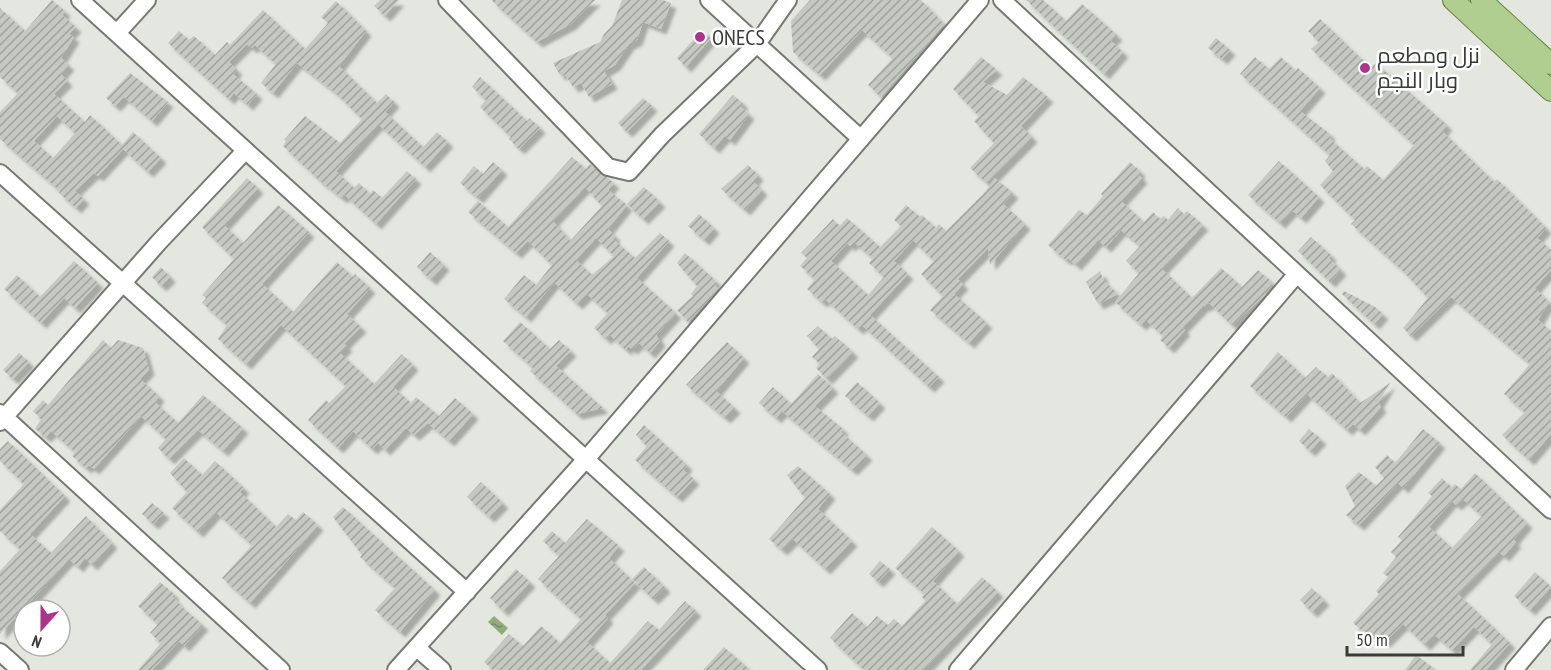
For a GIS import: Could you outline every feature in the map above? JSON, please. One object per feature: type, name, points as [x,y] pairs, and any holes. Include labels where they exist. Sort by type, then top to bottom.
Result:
[{"type":"main road","points":[[1453,0],[1551,91]]},
{"type":"main road","points":[[1481,0],[1551,64]]},
{"type":"street","points":[[80,0],[818,670]]},
{"type":"street","points":[[117,33],[147,0]]},
{"type":"street","points":[[447,0],[608,167],[629,172],[662,135],[756,44],[788,0]]},
{"type":"street","points":[[709,0],[861,139]]},
{"type":"street","points":[[396,670],[587,458],[980,0]]},
{"type":"street","points":[[1002,0],[1551,510]]},
{"type":"street","points":[[245,151],[159,242],[1,418],[281,670]]},
{"type":"street","points":[[0,172],[467,592]]},
{"type":"street","points":[[958,670],[1296,274]]},
{"type":"street","points":[[1514,670],[1551,626]]},
{"type":"street","points":[[417,648],[442,670]]},
{"type":"street","points":[[0,652],[20,670]]},
{"type":"water","points":[[494,616],[508,628],[502,635],[488,622]]},
{"type":"building","points":[[52,0],[65,11],[62,15],[76,27],[69,34],[74,37],[61,58],[69,65],[61,74],[67,81],[54,94],[85,122],[90,115],[122,145],[133,132],[161,158],[148,172],[123,149],[98,176],[94,173],[75,191],[84,199],[76,208],[59,193],[60,191],[0,139],[0,112],[18,93],[0,77],[0,8],[25,31]],"holes":[[[57,116],[75,133],[53,158],[34,141]]]},
{"type":"building","points":[[380,0],[399,0],[385,16],[374,6]]},
{"type":"building","points":[[491,0],[595,0],[571,24],[537,42]]},
{"type":"building","points":[[622,0],[663,0],[671,3],[661,29],[643,22],[637,40],[629,44],[615,65],[604,71],[612,84],[589,97],[581,83],[573,87],[564,73],[560,75],[553,63],[600,42],[612,26]]},
{"type":"building","points":[[810,0],[921,0],[944,24],[881,97],[868,85],[893,58],[862,30],[820,75],[793,52],[791,21]]},
{"type":"building","points":[[1026,0],[1043,0],[1066,21],[1082,4],[1117,35],[1111,41],[1123,52],[1104,74]]},
{"type":"building","points":[[336,1],[366,31],[339,66],[377,103],[386,94],[394,102],[385,112],[423,147],[437,132],[448,142],[425,167],[378,124],[336,171],[354,188],[359,183],[370,194],[373,190],[382,198],[407,171],[416,179],[376,224],[345,195],[342,198],[319,180],[283,146],[286,141],[284,140],[305,116],[340,143],[362,119],[336,93],[297,63],[273,93],[261,83],[276,64],[255,45],[252,48],[247,44],[229,62],[237,70],[233,74],[257,94],[248,105],[234,93],[229,99],[168,43],[179,31],[189,40],[194,36],[215,55],[227,42],[230,45],[263,10],[305,49],[328,23],[321,17]]},
{"type":"building","points":[[1320,19],[1371,68],[1376,63],[1447,125],[1442,131],[1494,182],[1497,179],[1546,228],[1537,238],[1551,250],[1551,270],[1535,288],[1549,302],[1538,320],[1551,331],[1551,434],[1529,460],[1502,435],[1525,412],[1504,394],[1530,364],[1451,297],[1411,336],[1403,328],[1428,298],[1403,271],[1351,224],[1355,220],[1320,185],[1333,171],[1325,161],[1330,155],[1240,74],[1255,57],[1269,69],[1281,57],[1295,71],[1298,68],[1320,88],[1300,111],[1330,134],[1328,137],[1364,169],[1367,166],[1383,180],[1414,145],[1311,49],[1319,42],[1308,31]]},
{"type":"building","points":[[702,30],[711,38],[686,67],[677,58]]},
{"type":"building","points":[[1216,38],[1230,50],[1222,59],[1208,48]]},
{"type":"building","points":[[981,57],[997,70],[983,82],[1007,95],[1023,77],[1048,97],[1021,126],[1032,137],[987,183],[970,168],[994,143],[974,121],[979,116],[953,89]]},
{"type":"building","points":[[130,73],[168,102],[152,121],[124,97],[115,106],[106,98]]},
{"type":"building","points":[[480,77],[527,121],[530,118],[540,128],[519,149],[509,139],[511,137],[480,107],[486,100],[472,87]]},
{"type":"building","points":[[733,95],[743,103],[740,106],[749,114],[730,140],[725,136],[714,148],[699,134]]},
{"type":"building","points":[[643,98],[652,106],[627,132],[618,123]]},
{"type":"building","points":[[572,157],[586,169],[590,164],[614,183],[608,190],[627,205],[608,229],[615,236],[613,239],[635,258],[660,233],[669,241],[637,278],[676,313],[656,335],[660,341],[650,353],[639,343],[632,349],[628,346],[626,350],[610,335],[606,339],[594,328],[608,313],[587,294],[577,304],[554,282],[526,317],[504,299],[524,275],[536,285],[552,265],[528,241],[516,253],[468,212],[478,201],[508,227]],"holes":[[[585,187],[602,206],[570,241],[553,221]],[[596,238],[614,256],[592,275],[576,260]]]},
{"type":"building","points":[[1279,161],[1319,197],[1301,218],[1292,210],[1280,223],[1248,195]]},
{"type":"building","points":[[493,162],[502,170],[478,198],[460,183],[474,166],[483,174]]},
{"type":"building","points":[[1130,162],[1140,171],[1138,174],[1142,178],[1121,201],[1144,222],[1153,212],[1160,219],[1164,216],[1168,220],[1178,208],[1184,214],[1187,211],[1203,225],[1162,269],[1192,298],[1221,268],[1242,287],[1258,270],[1273,283],[1264,296],[1232,325],[1209,303],[1205,307],[1204,305],[1182,328],[1185,330],[1169,348],[1160,340],[1163,336],[1146,320],[1141,325],[1115,302],[1139,273],[1126,261],[1140,246],[1121,230],[1106,247],[1098,240],[1076,265],[1048,245],[1079,210],[1087,215],[1103,196],[1101,194]]},
{"type":"building","points":[[748,165],[758,175],[753,181],[762,190],[745,210],[721,189]]},
{"type":"building","points":[[247,178],[258,188],[224,225],[243,243],[278,205],[309,232],[262,284],[293,312],[337,262],[353,277],[355,274],[370,288],[347,314],[361,327],[344,344],[347,346],[340,353],[374,384],[402,354],[413,365],[393,387],[411,403],[416,397],[439,416],[455,398],[473,414],[449,441],[428,423],[414,435],[406,428],[385,450],[378,443],[372,449],[353,431],[338,448],[308,420],[326,400],[329,403],[346,386],[281,325],[246,364],[218,339],[227,325],[202,303],[206,298],[202,295],[234,259],[202,227]]},
{"type":"building","points":[[995,178],[1013,193],[1003,204],[1025,224],[990,265],[988,248],[958,279],[963,284],[954,294],[987,323],[969,343],[930,310],[943,296],[921,274],[934,261],[913,240],[894,261],[908,274],[870,315],[939,377],[929,387],[862,325],[858,329],[825,299],[822,302],[807,289],[815,279],[800,266],[807,258],[801,253],[833,219],[840,226],[847,218],[880,247],[901,226],[894,220],[906,205],[936,228],[939,224],[946,231],[985,192]],"holes":[[[854,242],[873,258],[869,263],[884,277],[868,295],[831,261],[847,243],[850,246]]]},
{"type":"building","points":[[644,187],[660,202],[643,219],[627,204]]},
{"type":"building","points":[[699,214],[714,228],[704,240],[688,226]]},
{"type":"building","points":[[1311,237],[1331,255],[1329,258],[1341,270],[1330,282],[1298,251]]},
{"type":"building","points":[[430,252],[444,265],[431,280],[417,267]]},
{"type":"building","points":[[685,253],[716,281],[713,284],[719,289],[688,322],[677,310],[693,296],[691,294],[697,286],[677,263]]},
{"type":"building","points":[[74,261],[98,283],[75,308],[64,298],[41,323],[4,289],[17,275],[40,297]]},
{"type":"building","points":[[161,267],[170,277],[161,286],[152,277]]},
{"type":"building","points":[[1100,271],[1104,281],[1118,294],[1098,304],[1086,282]]},
{"type":"building","points":[[1344,291],[1375,307],[1383,314],[1374,324],[1342,294]]},
{"type":"building","points":[[520,322],[550,349],[559,340],[571,351],[556,366],[603,408],[577,414],[530,371],[533,368],[503,341]]},
{"type":"building","points":[[818,326],[832,339],[835,336],[853,352],[827,379],[816,368],[820,364],[812,357],[819,349],[807,336]]},
{"type":"building","points":[[103,340],[111,348],[118,340],[143,348],[149,370],[140,379],[159,396],[155,402],[178,423],[203,395],[243,428],[223,451],[198,430],[169,459],[158,448],[166,439],[141,416],[94,469],[89,465],[86,468],[72,456],[75,452],[51,431],[46,437],[35,429],[41,419],[33,411],[43,400],[48,405]]},
{"type":"building","points":[[727,342],[744,358],[716,391],[735,408],[725,418],[686,385]]},
{"type":"building","points":[[1278,352],[1305,378],[1316,367],[1328,377],[1332,373],[1360,403],[1390,383],[1378,403],[1381,407],[1360,430],[1353,424],[1347,430],[1307,394],[1286,417],[1250,386]]},
{"type":"building","points":[[19,353],[29,362],[13,379],[3,370]]},
{"type":"building","points":[[818,374],[833,388],[815,406],[843,429],[841,432],[867,455],[852,470],[782,411],[776,418],[759,403],[773,387],[791,404]]},
{"type":"building","points":[[857,382],[880,403],[868,416],[845,396]]},
{"type":"building","points":[[644,425],[687,465],[683,470],[694,479],[677,497],[635,460],[647,446],[636,435]]},
{"type":"building","points":[[1309,429],[1321,439],[1310,451],[1299,441]]},
{"type":"building","points":[[1423,429],[1440,443],[1403,488],[1398,483],[1359,525],[1346,515],[1355,506],[1345,486],[1359,472],[1376,486],[1384,478],[1375,467],[1387,455],[1395,463]]},
{"type":"building","points":[[8,441],[65,496],[30,534],[51,553],[86,516],[112,543],[92,565],[85,558],[78,567],[69,559],[33,598],[12,598],[12,621],[0,634],[0,571],[20,549],[0,531],[0,510],[24,484],[0,461],[0,449]]},
{"type":"building","points":[[184,458],[202,475],[215,461],[244,488],[240,492],[276,527],[288,514],[296,520],[303,512],[318,525],[250,603],[222,578],[252,545],[216,512],[198,532],[172,508],[187,492],[170,473]]},
{"type":"building","points":[[798,466],[830,494],[818,509],[852,541],[825,569],[793,539],[782,550],[769,539],[805,498],[787,475]]},
{"type":"building","points":[[1475,473],[1527,523],[1513,540],[1516,542],[1504,556],[1499,552],[1458,594],[1510,643],[1486,670],[1470,670],[1492,644],[1474,627],[1452,650],[1435,635],[1425,645],[1403,624],[1385,642],[1370,631],[1367,635],[1353,623],[1379,594],[1376,591],[1388,577],[1383,573],[1396,557],[1391,552],[1402,540],[1398,537],[1432,496],[1428,493],[1442,478],[1452,488],[1455,484],[1461,489]],"holes":[[[1463,499],[1482,516],[1452,548],[1429,527],[1452,501],[1456,505]]]},
{"type":"building","points":[[481,482],[503,503],[489,517],[467,497]]},
{"type":"building","points":[[152,503],[164,513],[153,524],[142,514]]},
{"type":"building","points":[[343,507],[435,590],[400,632],[375,610],[395,588],[360,557],[362,555],[333,517]]},
{"type":"building","points":[[587,519],[619,546],[609,558],[635,583],[605,615],[608,618],[587,642],[610,663],[648,621],[659,630],[685,601],[696,611],[641,670],[493,670],[484,662],[509,634],[523,646],[541,626],[560,643],[581,619],[538,579],[559,556],[543,541],[552,531],[565,543]]},
{"type":"building","points":[[932,527],[959,551],[933,581],[957,604],[982,577],[998,592],[923,670],[864,670],[830,638],[852,613],[867,627],[877,616],[888,625],[894,619],[902,626],[925,601],[922,597],[925,594],[895,568]]},
{"type":"building","points":[[880,561],[890,569],[878,582],[869,574]]},
{"type":"building","points":[[644,567],[665,587],[653,599],[632,579]]},
{"type":"building","points":[[516,569],[530,582],[503,611],[490,598]]},
{"type":"building","points":[[1535,572],[1551,587],[1530,610],[1514,596]]},
{"type":"building","points":[[160,582],[174,594],[172,596],[182,607],[203,625],[184,646],[179,641],[152,670],[138,670],[161,643],[150,633],[158,624],[138,606]]},
{"type":"building","points":[[1312,588],[1324,600],[1312,612],[1300,600]]},
{"type":"building","points":[[724,647],[750,670],[703,670]]},
{"type":"building","points":[[1416,655],[1436,670],[1405,670]]},
{"type":"place","name":"ONECS","points":[[700,37]]},
{"type":"place","name":"نزل ومطعم وبار النجم","points":[[1365,68]]}]
